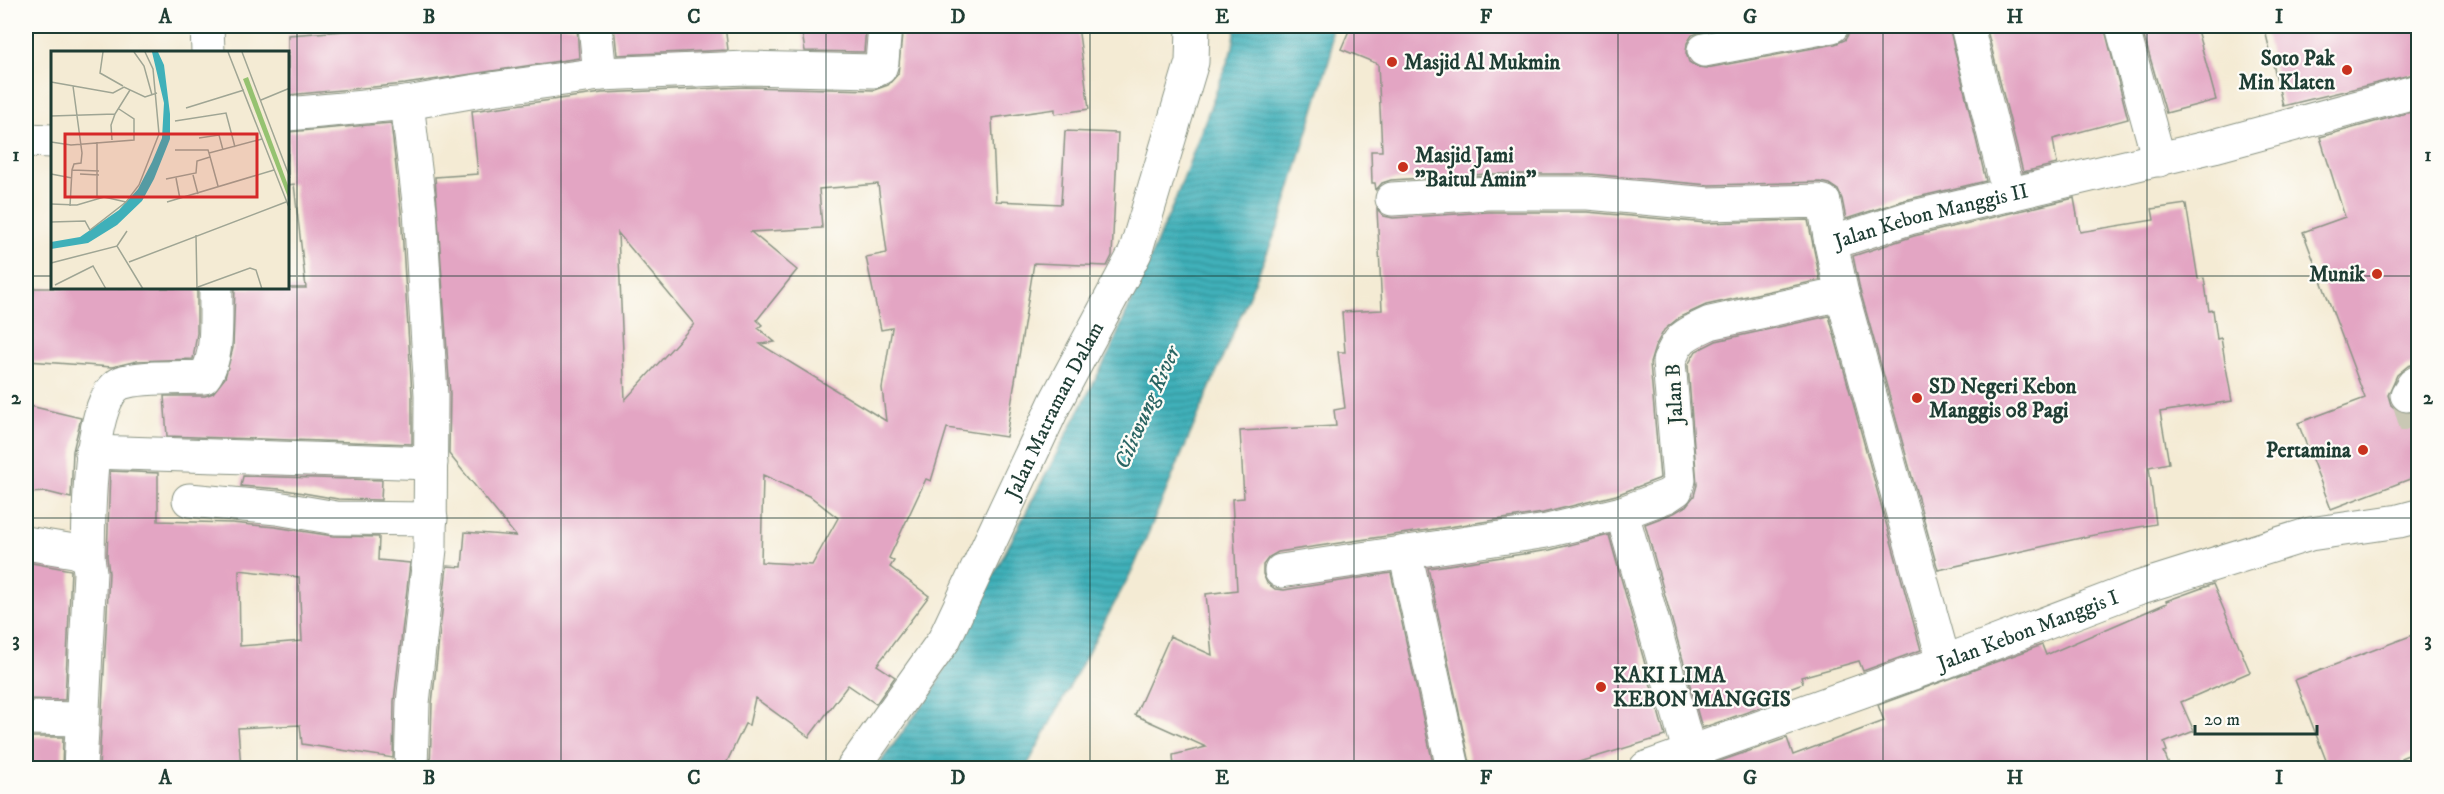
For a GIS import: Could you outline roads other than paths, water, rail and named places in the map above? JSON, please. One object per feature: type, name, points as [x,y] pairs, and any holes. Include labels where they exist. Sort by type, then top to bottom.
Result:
[{"type":"street","points":[[207,26],[208,51]]},
{"type":"street","points":[[595,26],[600,74]]},
{"type":"street","points":[[290,114],[407,103],[476,90],[600,74],[746,68],[874,71],[880,68],[882,62],[885,26]]},
{"type":"street","name":"Jalan Matraman Dalam","points":[[853,768],[944,640],[1056,401],[1135,253],[1191,62],[1193,26]]},
{"type":"street","points":[[1704,50],[1832,26]]},
{"type":"street","points":[[1967,26],[2008,195]]},
{"type":"street","points":[[2122,26],[2159,159]]},
{"type":"street","name":"Jalan Kebon Manggis II","points":[[1944,662],[1842,294],[1831,243],[1909,218],[2159,159],[2418,91]]},
{"type":"street","points":[[407,103],[420,210],[431,395],[430,549],[413,703],[411,768]]},
{"type":"street","points":[[26,140],[51,141]]},
{"type":"street","points":[[1392,199],[1488,193],[1588,193],[1708,204],[1820,201],[1824,202],[1831,243]]},
{"type":"street","points":[[80,768],[90,572],[88,557],[92,452],[106,401],[120,383],[204,376],[210,369],[214,358],[216,290]]},
{"type":"street","name":"Jalan B","points":[[1281,571],[1547,531],[1623,513],[1667,496],[1676,490],[1679,480],[1669,362],[1676,344],[1690,332],[1710,323],[1842,294]]},
{"type":"street","points":[[92,452],[431,463]]},
{"type":"street","points":[[189,500],[277,508],[336,518],[431,519]]},
{"type":"street","points":[[1623,513],[1690,754]]},
{"type":"street","name":"Jalan Kebon Manggis I","points":[[1646,768],[1944,662],[2138,588],[2310,534],[2399,521],[2418,516]]},
{"type":"street","points":[[26,543],[74,551],[88,557]]},
{"type":"street","points":[[1405,552],[1453,768]]},
{"type":"street","points":[[26,718],[81,719]]},
{"type":"water","name":"Ciliwung River","points":[[1236,26],[1331,26],[1331,54],[1281,220],[1134,567],[1026,768],[876,768],[933,691],[1110,351],[1175,200],[1233,47]]},
{"type":"tunnel","points":[[2407,395],[2418,432]]},
{"type":"place","name":"Masjid Al Mukmin","points":[[1392,62]]},
{"type":"place","name":"Soto Pak Min Klaten","points":[[2347,70]]},
{"type":"place","name":"Masjid Jami \"Baitul Amin\"","points":[[1403,167]]},
{"type":"place","name":"Munik","points":[[2377,274]]},
{"type":"place","name":"SD Negeri Kebon Manggis 08 Pagi","points":[[1917,398]]},
{"type":"place","name":"Pertamina","points":[[2363,450]]},
{"type":"place","name":"KAKI LIMA KEBON MANGGIS","points":[[1601,687]]}]
